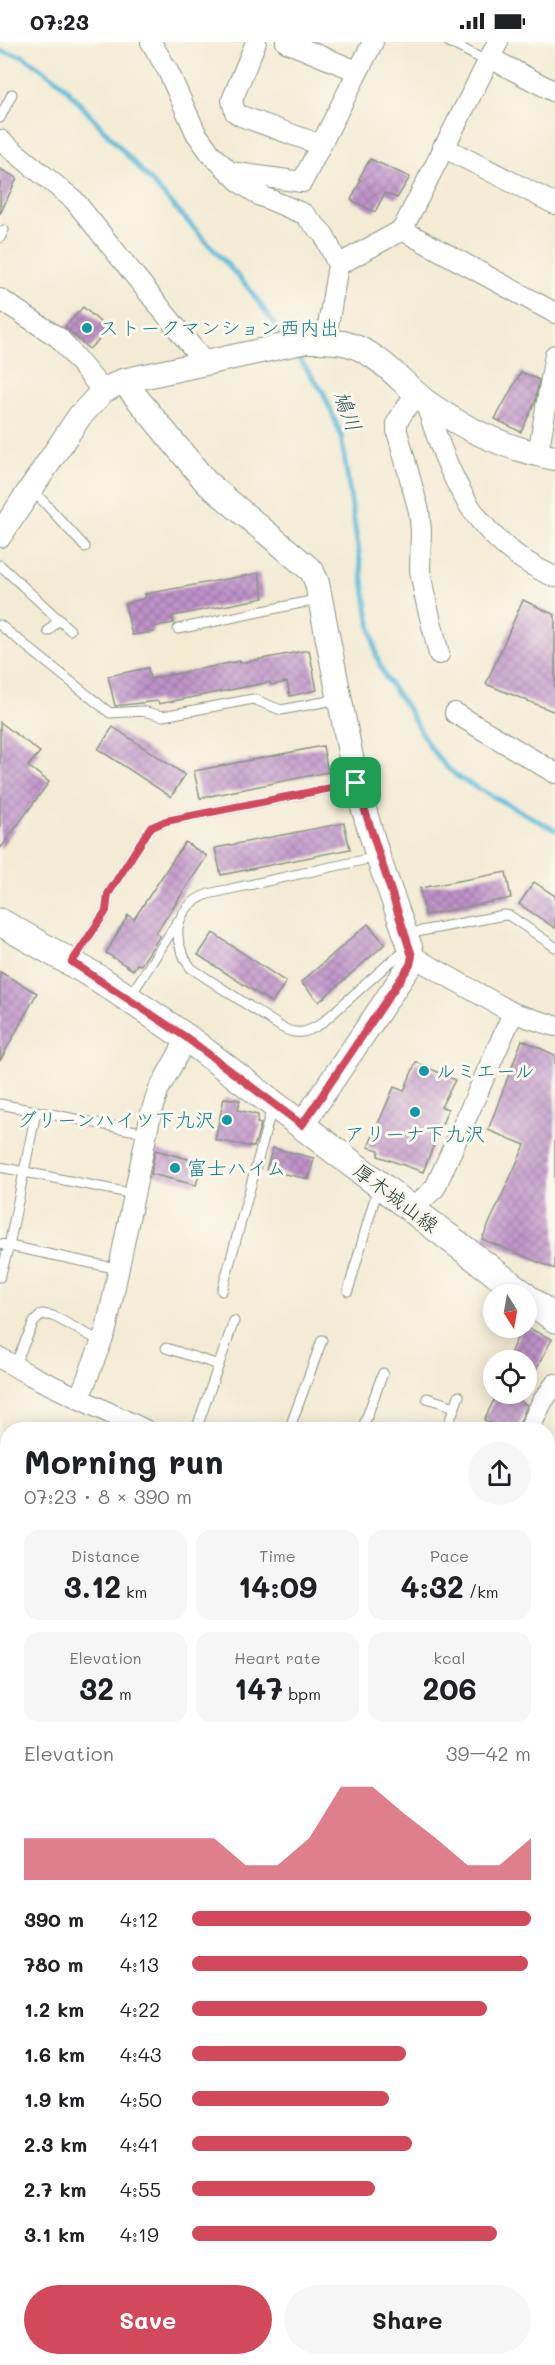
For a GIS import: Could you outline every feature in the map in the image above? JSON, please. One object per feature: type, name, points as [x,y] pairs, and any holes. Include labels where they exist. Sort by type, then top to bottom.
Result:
[{"type":"main road","name":"厚木城山線","points":[[0,922],[72,962],[187,1038],[510,1284]]},
{"type":"main road","points":[[537,1305],[555,1319]]},
{"type":"street","points":[[151,42],[173,81],[196,133],[211,154],[228,172],[261,196],[304,214],[324,235],[338,265],[328,326],[317,341]]},
{"type":"street","points":[[256,42],[232,100],[235,112],[321,145]]},
{"type":"street","points":[[228,172],[302,182],[357,71],[374,42]]},
{"type":"street","points":[[292,43],[357,71]]},
{"type":"street","points":[[338,265],[402,230],[492,54],[555,92]]},
{"type":"street","points":[[0,140],[74,200],[204,362]]},
{"type":"street","points":[[443,147],[555,204]]},
{"type":"street","points":[[402,230],[555,313]]},
{"type":"street","points":[[0,300],[59,338],[113,386],[206,482],[312,571],[320,599],[356,783],[378,857],[409,946],[410,965],[302,1125]]},
{"type":"street","points":[[0,535],[79,417],[113,386],[204,362],[279,346],[317,341],[349,344],[367,353],[421,397],[477,432],[546,456],[555,356]]},
{"type":"street","points":[[421,397],[449,471],[463,496],[486,528],[499,543],[515,555],[555,577]]},
{"type":"street","points":[[421,397],[397,422],[397,431],[419,511],[422,530],[419,553],[420,570],[433,642]]},
{"type":"street","points":[[455,713],[555,773]]},
{"type":"street","points":[[409,946],[513,1013],[555,1026]]},
{"type":"street","points":[[412,1209],[435,1188],[513,1013]]},
{"type":"street","points":[[79,1399],[106,1330],[146,1133],[158,1091],[187,1038]]},
{"type":"street","points":[[7,1362],[128,1422]]},
{"type":"street","points":[[533,1422],[542,1402],[555,1384]]},
{"type":"lane","points":[[449,42],[492,54]]},
{"type":"lane","points":[[0,118],[12,94]]},
{"type":"lane","points":[[32,489],[85,547]]},
{"type":"lane","points":[[0,565],[70,630]]},
{"type":"lane","points":[[178,629],[320,599]]},
{"type":"lane","points":[[48,631],[59,619]]},
{"type":"lane","points":[[0,625],[110,713],[142,711],[163,716],[253,699],[281,710],[339,699]]},
{"type":"lane","points":[[72,962],[106,911],[108,894],[150,828],[166,821],[356,783]]},
{"type":"lane","points":[[129,998],[193,900],[208,894],[378,857]]},
{"type":"lane","points":[[178,921],[180,946],[184,959],[191,968],[281,1027],[297,1034],[311,1031],[322,1023],[409,946],[504,915],[510,916],[555,946]]},
{"type":"lane","points":[[0,1104],[146,1133]]},
{"type":"lane","points":[[222,1291],[270,1115],[277,1106]]},
{"type":"lane","points":[[0,1277],[4,1245],[24,1172],[36,1112]]},
{"type":"lane","points":[[0,1167],[134,1194]]},
{"type":"lane","points":[[348,1292],[378,1185]]},
{"type":"lane","points":[[4,1245],[119,1269]]},
{"type":"lane","points":[[7,1362],[42,1314],[53,1316],[102,1342]]},
{"type":"lane","points":[[199,1422],[234,1321]]},
{"type":"lane","points":[[292,1422],[322,1340]]},
{"type":"lane","points":[[166,1348],[219,1365]]},
{"type":"lane","points":[[365,1422],[383,1373]]},
{"type":"lane","points":[[449,1422],[459,1396]]},
{"type":"lane","points":[[427,1398],[455,1407]]},
{"type":"building","points":[[370,159],[410,177],[397,198],[385,193],[375,212],[351,200]]},
{"type":"building","points":[[0,169],[17,178],[0,214]]},
{"type":"building","name":"ストークマンション西内出","points":[[83,307],[109,330],[89,349],[65,327]]},
{"type":"building","points":[[521,372],[539,380],[535,402],[521,432],[495,419]]},
{"type":"building","points":[[259,573],[264,598],[172,616],[174,623],[153,627],[154,632],[132,635],[125,604],[146,598],[145,594]]},
{"type":"building","points":[[523,600],[555,615],[555,712],[486,684]]},
{"type":"building","points":[[309,650],[317,690],[290,696],[287,682],[271,685],[270,682],[159,704],[158,701],[115,706],[108,676],[148,668],[150,679]]},
{"type":"building","points":[[0,722],[40,752],[28,766],[49,782],[0,849]]},
{"type":"building","points":[[113,727],[185,775],[171,797],[98,749]]},
{"type":"building","points":[[323,746],[328,772],[200,798],[194,771]]},
{"type":"building","points":[[344,823],[350,849],[221,875],[215,848]]},
{"type":"building","points":[[185,842],[207,856],[156,933],[160,936],[141,965],[137,964],[133,970],[106,953],[128,915],[134,919]]},
{"type":"building","points":[[506,872],[511,898],[425,915],[420,888]]},
{"type":"building","points":[[534,882],[555,896],[555,928],[519,904]]},
{"type":"building","points":[[368,924],[385,944],[319,1002],[301,982]]},
{"type":"building","points":[[213,933],[286,982],[272,1003],[198,955]]},
{"type":"building","points":[[0,972],[37,993],[0,1061]]},
{"type":"building","points":[[522,1040],[555,1055],[555,1269],[482,1239],[525,1145],[488,1130]]},
{"type":"building","points":[[416,1062],[455,1080],[441,1107],[448,1109],[423,1172],[378,1156],[379,1150],[368,1147],[394,1087],[404,1091]]},
{"type":"building","points":[[224,1098],[240,1100],[238,1110],[258,1115],[257,1123],[261,1124],[254,1147],[215,1140]]},
{"type":"building","points":[[273,1148],[314,1158],[309,1179],[266,1170]]},
{"type":"building","name":"富士ハイム","points":[[155,1150],[203,1163],[196,1185],[151,1174]]},
{"type":"building","points":[[537,1332],[552,1339],[537,1368],[537,1350],[512,1350],[517,1338],[537,1338]]},
{"type":"building","points":[[492,1404],[527,1405],[520,1422],[484,1420]]},
{"type":"waterway","name":"鳩川","points":[[0,51],[23,56],[60,82],[247,286],[286,340]]},
{"type":"waterway","name":"鳩川","points":[[293,350],[323,392],[341,435],[368,613],[377,658],[385,677],[408,709],[429,746],[446,767],[461,779],[555,830]]},
{"type":"place","name":"ストークマンション西内出","points":[[87,328]]},
{"type":"place","name":"ルミエール","points":[[424,1071]]},
{"type":"place","name":"アリーナ下九沢","points":[[415,1112]]},
{"type":"place","name":"グリーンハイツ下九沢","points":[[227,1120]]},
{"type":"place","name":"富士ハイム","points":[[175,1168]]},
{"type":"route","points":[[356,783],[378,857],[412,956],[410,965],[302,1125],[187,1038],[72,962],[106,911],[108,894],[150,828],[166,821],[356,783]]}]
